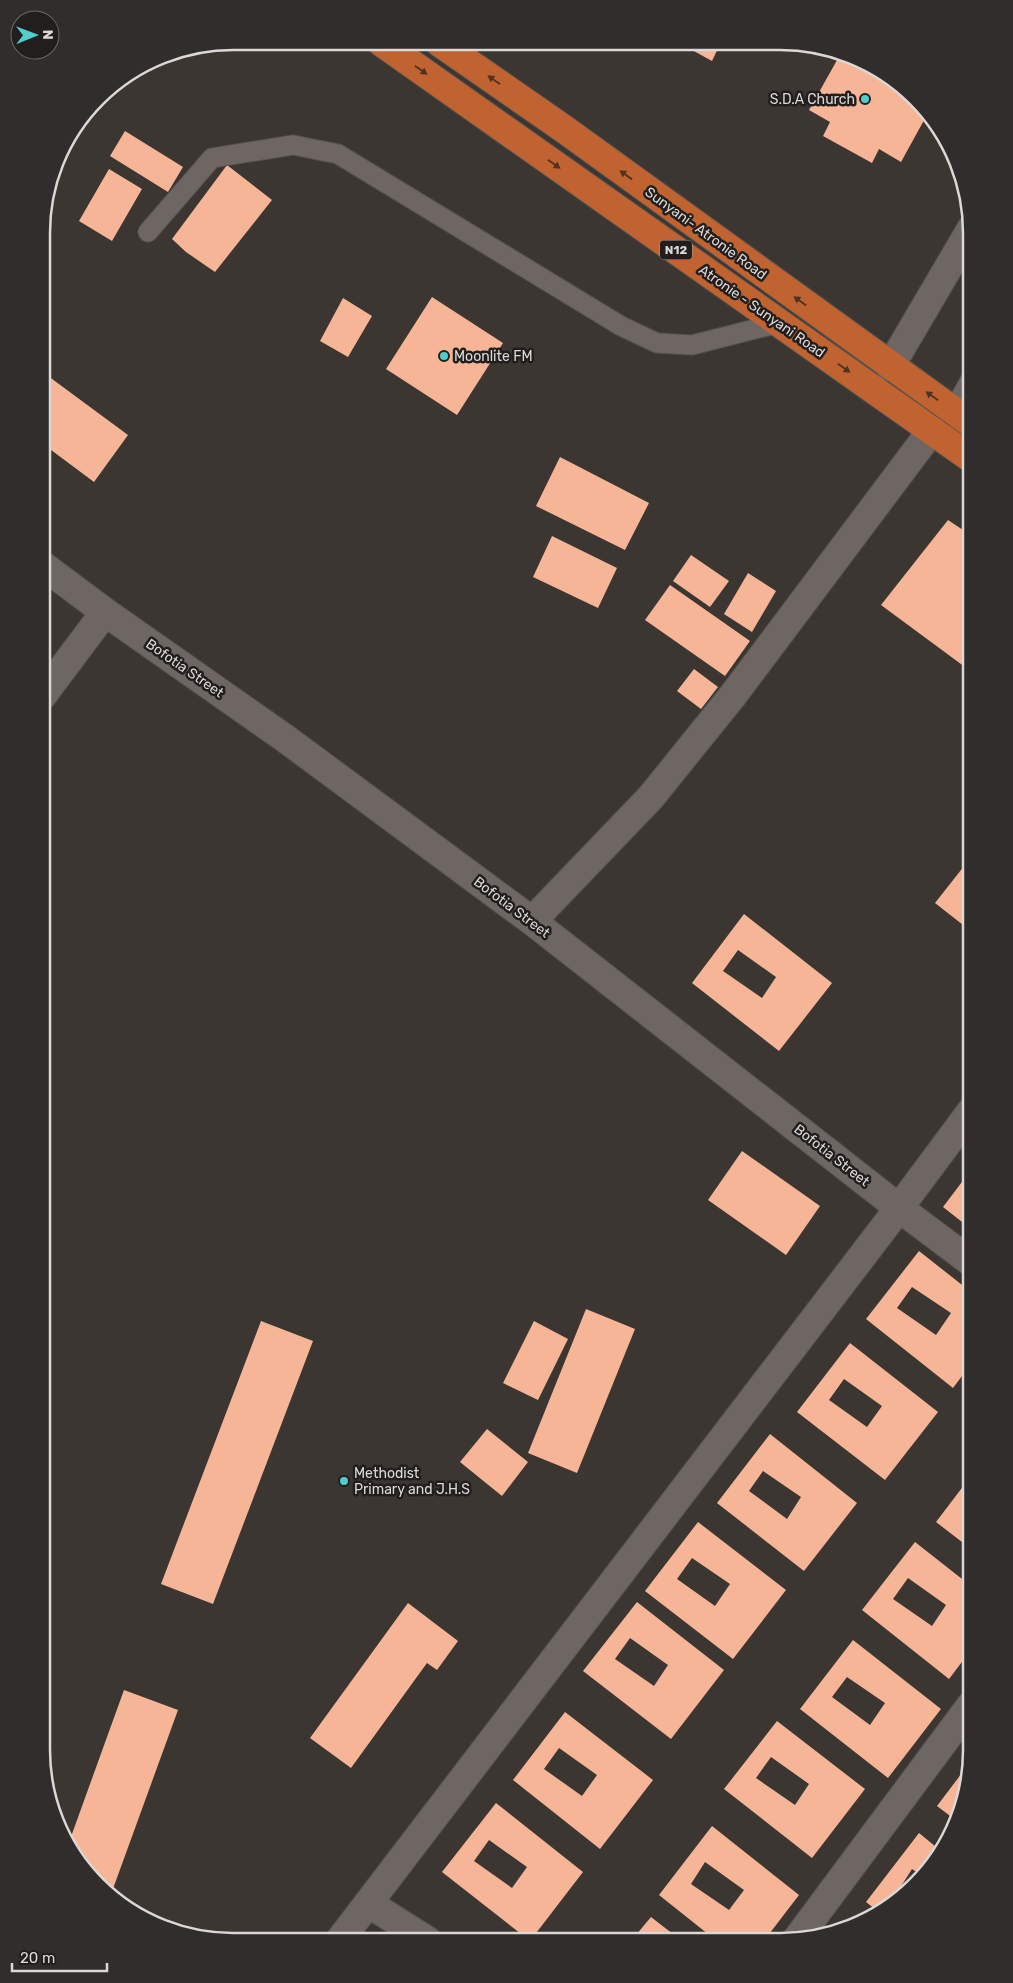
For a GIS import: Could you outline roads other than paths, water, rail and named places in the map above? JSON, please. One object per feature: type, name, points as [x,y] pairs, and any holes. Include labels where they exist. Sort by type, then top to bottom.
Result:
[{"type":"highway","name":"Atronie - Sunyani Road","points":[[392,50],[963,452]]},
{"type":"highway","name":"Sunyani- Atronie Road","points":[[451,50],[564,129],[890,367],[963,418]]},
{"type":"street","points":[[890,367],[963,243]]},
{"type":"street","points":[[532,921],[651,797],[734,694],[932,430]]},
{"type":"street","name":"Bofotia Street","points":[[50,571],[105,612],[286,739],[532,921],[899,1208],[963,1255]]},
{"type":"street","points":[[50,685],[105,612]]},
{"type":"street","points":[[345,1933],[963,1122]]},
{"type":"street","points":[[803,1931],[963,1715]]},
{"type":"street","points":[[368,1902],[416,1933]]},
{"type":"lane","points":[[148,232],[212,158],[293,145],[338,154],[621,326],[657,343],[692,346],[779,323]]},
{"type":"place","name":"S.D.A Church","points":[[865,99]]},
{"type":"place","name":"Moonlite FM","points":[[444,356]]},
{"type":"place","name":"Methodist Primary and J.H.S","points":[[344,1481]]}]
